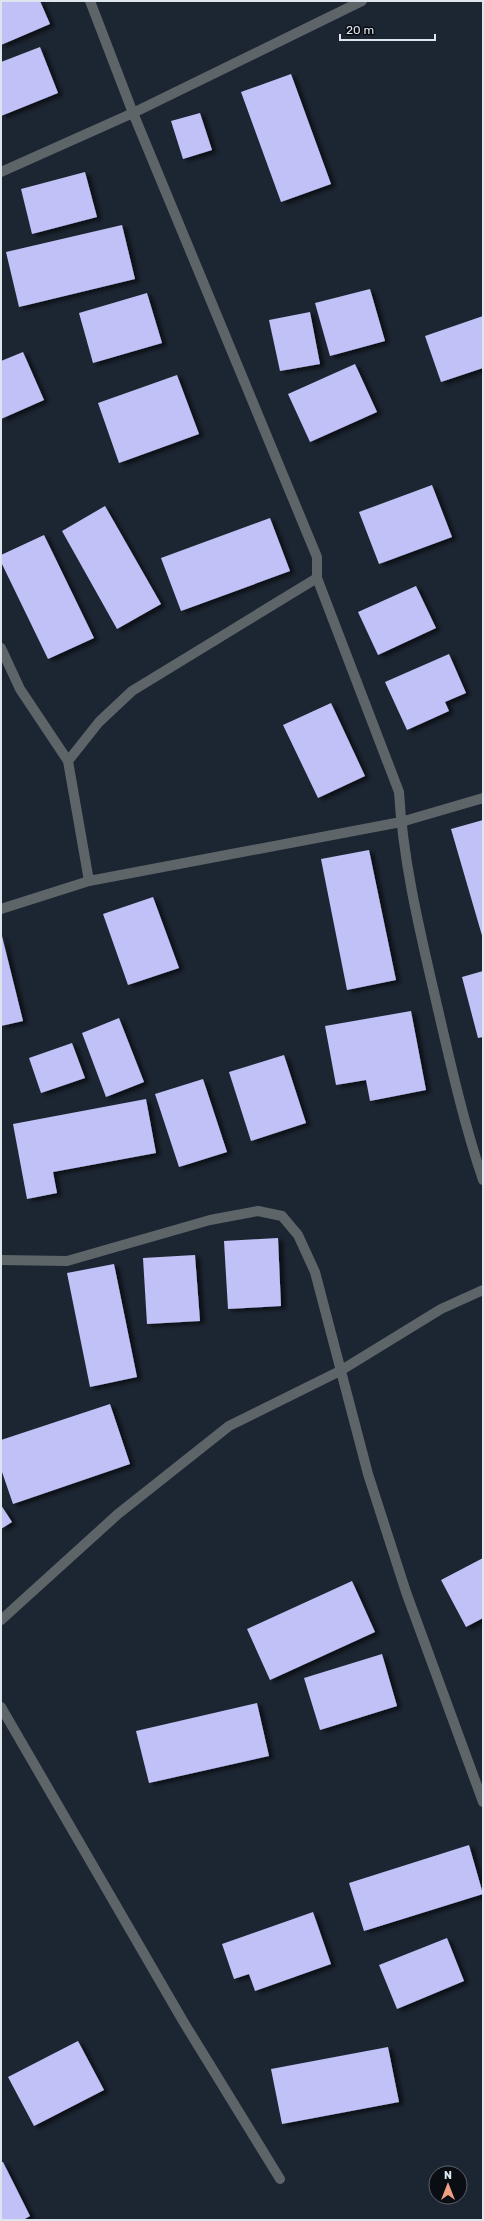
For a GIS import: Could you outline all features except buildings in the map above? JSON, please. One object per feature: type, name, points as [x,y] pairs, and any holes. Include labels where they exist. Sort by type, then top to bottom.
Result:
[{"type":"street","points":[[90,1],[133,113],[317,557],[317,578],[399,792],[401,822],[417,920],[465,1128],[483,1180]]},
{"type":"street","points":[[1,172],[133,113],[362,1]]},
{"type":"street","points":[[68,761],[98,722],[132,691],[317,578]]},
{"type":"street","points":[[1,648],[20,690],[68,761],[89,881]]},
{"type":"street","points":[[1,910],[89,881],[401,822],[483,798]]},
{"type":"street","points":[[1,1260],[67,1261],[210,1220],[258,1211],[282,1216],[298,1235],[315,1272],[368,1474],[406,1592],[483,1802]]},
{"type":"street","points":[[1,1620],[118,1514],[229,1426],[340,1370],[441,1309],[483,1290]]},
{"type":"street","points":[[1,1707],[183,2021],[280,2179]]}]
